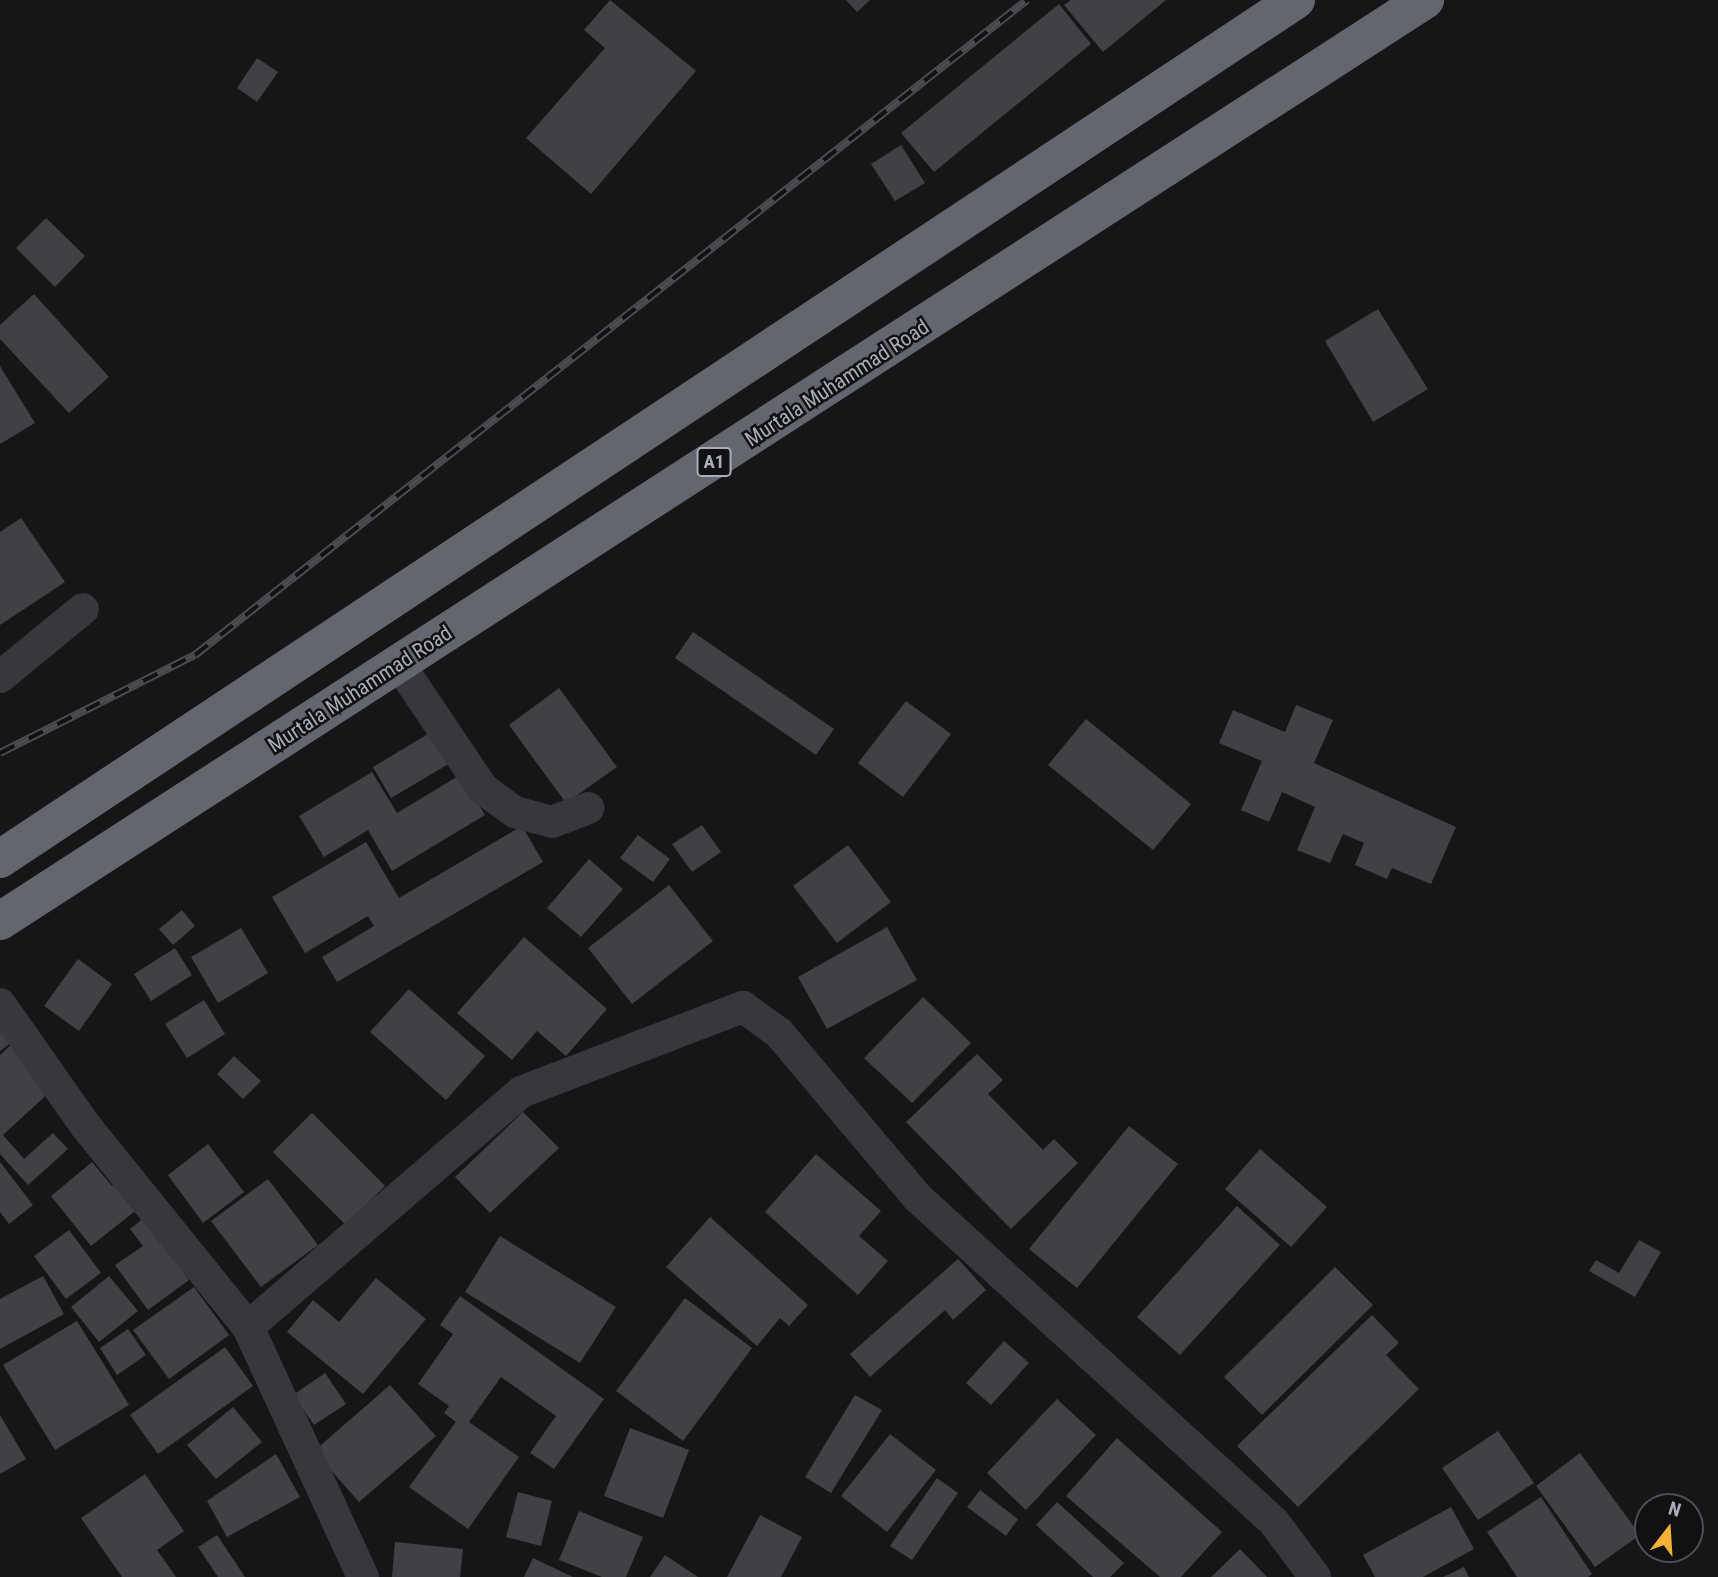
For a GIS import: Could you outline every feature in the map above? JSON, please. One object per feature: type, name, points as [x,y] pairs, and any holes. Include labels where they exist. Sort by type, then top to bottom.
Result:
[{"type":"highway","points":[[0,859],[1296,0]]},
{"type":"highway","name":"Murtala Muhammad Road","points":[[0,921],[1425,0]]},
{"type":"street","points":[[0,677],[83,609]]},
{"type":"street","points":[[399,664],[483,789],[514,812],[552,822],[588,808]]},
{"type":"street","points":[[0,1004],[85,1125],[248,1326],[363,1577]]},
{"type":"street","points":[[248,1326],[521,1092],[743,1007],[779,1033],[918,1198],[1274,1522],[1315,1577]]},
{"type":"building","points":[[610,0],[696,71],[591,194],[526,138],[605,48],[584,30]]},
{"type":"building","points":[[846,0],[870,0],[857,12]]},
{"type":"building","points":[[1071,0],[1166,0],[1103,52],[1064,5]]},
{"type":"building","points":[[1059,4],[1091,44],[934,172],[901,133]]},
{"type":"building","points":[[257,58],[278,72],[257,102],[237,88]]},
{"type":"building","points":[[901,145],[925,183],[895,201],[871,164]]},
{"type":"building","points":[[46,218],[85,256],[55,287],[16,248]]},
{"type":"building","points":[[34,294],[109,377],[69,413],[0,339],[0,325]]},
{"type":"building","points":[[1378,309],[1428,389],[1373,422],[1325,341]]},
{"type":"building","points":[[0,366],[35,423],[0,444]]},
{"type":"building","points":[[21,518],[65,582],[0,625],[0,532]]},
{"type":"building","points":[[693,632],[834,729],[816,755],[675,658]]},
{"type":"building","points":[[559,688],[617,767],[566,803],[509,725]]},
{"type":"building","points":[[906,701],[951,734],[903,797],[858,763]]},
{"type":"building","points":[[1296,705],[1333,720],[1314,763],[1456,827],[1431,884],[1392,868],[1387,879],[1355,865],[1364,843],[1343,834],[1330,863],[1297,850],[1315,807],[1282,792],[1269,822],[1241,810],[1262,761],[1219,743],[1233,710],[1285,732]]},
{"type":"building","points":[[1086,719],[1191,804],[1153,850],[1048,765]]},
{"type":"building","points":[[438,728],[457,759],[391,798],[373,767]]},
{"type":"building","points":[[372,772],[397,813],[460,775],[485,815],[392,871],[368,830],[324,857],[299,816]]},
{"type":"building","points":[[702,825],[721,852],[692,872],[672,844]]},
{"type":"building","points":[[522,826],[543,862],[337,982],[322,957],[374,926],[368,916],[305,953],[272,897],[366,842],[399,898]]},
{"type":"building","points":[[638,835],[670,859],[653,882],[620,858]]},
{"type":"building","points":[[848,845],[891,902],[837,943],[793,886]]},
{"type":"building","points":[[589,859],[623,889],[581,937],[547,908]]},
{"type":"building","points":[[669,885],[713,941],[632,1004],[588,948]]},
{"type":"building","points":[[182,910],[195,926],[173,945],[159,929]]},
{"type":"building","points":[[887,927],[917,980],[827,1029],[798,977]]},
{"type":"building","points":[[241,928],[268,973],[218,1003],[191,957]]},
{"type":"building","points":[[524,937],[607,1009],[566,1056],[537,1031],[512,1060],[457,1013]]},
{"type":"building","points":[[175,948],[192,975],[151,1001],[134,974]]},
{"type":"building","points":[[78,959],[112,984],[79,1031],[44,1006]]},
{"type":"building","points":[[409,989],[485,1056],[446,1100],[370,1032]]},
{"type":"building","points":[[923,997],[971,1043],[912,1103],[864,1058]]},
{"type":"building","points":[[204,1000],[225,1034],[187,1058],[165,1024]]},
{"type":"building","points":[[0,1025],[13,1041],[0,1051]]},
{"type":"building","points":[[13,1043],[54,1088],[3,1135],[24,1159],[53,1133],[68,1149],[28,1185],[0,1154],[0,1055]]},
{"type":"building","points":[[977,1054],[1003,1080],[988,1094],[1043,1150],[1054,1139],[1078,1163],[1011,1229],[906,1122]]},
{"type":"building","points":[[234,1056],[261,1081],[243,1099],[217,1074]]},
{"type":"building","points":[[523,1112],[559,1148],[490,1213],[455,1177]]},
{"type":"building","points":[[312,1113],[385,1186],[346,1225],[273,1152]]},
{"type":"building","points":[[1129,1126],[1178,1164],[1077,1288],[1029,1249]]},
{"type":"building","points":[[208,1144],[244,1192],[203,1223],[168,1175]]},
{"type":"building","points":[[1260,1149],[1327,1207],[1291,1247],[1225,1189]]},
{"type":"building","points":[[816,1154],[881,1211],[859,1236],[888,1261],[858,1295],[765,1212]]},
{"type":"building","points":[[0,1162],[33,1205],[9,1224],[0,1212]]},
{"type":"building","points":[[92,1162],[112,1186],[122,1177],[144,1204],[91,1246],[51,1196]]},
{"type":"building","points":[[268,1179],[318,1245],[261,1287],[211,1221]]},
{"type":"building","points":[[1237,1206],[1280,1245],[1180,1355],[1137,1317]]},
{"type":"building","points":[[710,1217],[808,1305],[789,1326],[780,1318],[757,1346],[666,1267]]},
{"type":"building","points":[[144,1218],[189,1280],[148,1310],[115,1265],[143,1246],[130,1229]]},
{"type":"building","points":[[69,1230],[101,1273],[66,1299],[34,1256]]},
{"type":"building","points":[[500,1236],[616,1307],[580,1363],[465,1292]]},
{"type":"building","points":[[1639,1240],[1661,1252],[1635,1297],[1589,1271],[1596,1260],[1619,1273]]},
{"type":"building","points":[[958,1259],[986,1290],[953,1320],[945,1310],[870,1377],[850,1354]]},
{"type":"building","points":[[1335,1267],[1373,1305],[1262,1415],[1224,1377]]},
{"type":"building","points":[[43,1276],[64,1314],[0,1349],[0,1299]]},
{"type":"building","points":[[109,1276],[138,1311],[99,1342],[71,1307]]},
{"type":"building","points":[[376,1278],[426,1319],[363,1394],[287,1332],[313,1300],[339,1322]]},
{"type":"building","points":[[194,1287],[229,1335],[169,1379],[133,1330]]},
{"type":"building","points":[[460,1296],[604,1399],[554,1469],[530,1453],[556,1416],[501,1377],[469,1422],[519,1457],[468,1529],[409,1487],[456,1422],[444,1413],[449,1406],[418,1384],[453,1334],[440,1325]]},
{"type":"building","points":[[685,1298],[752,1348],[683,1441],[616,1391]]},
{"type":"building","points":[[1372,1315],[1399,1343],[1386,1355],[1419,1389],[1298,1507],[1237,1446]]},
{"type":"building","points":[[77,1321],[129,1405],[55,1450],[3,1365]]},
{"type":"building","points":[[128,1329],[146,1355],[117,1375],[100,1348]]},
{"type":"building","points":[[1004,1341],[1029,1363],[991,1405],[966,1383]]},
{"type":"building","points":[[225,1347],[253,1386],[158,1454],[130,1415]]},
{"type":"building","points":[[325,1373],[346,1404],[314,1425],[293,1395]]},
{"type":"building","points":[[390,1385],[436,1436],[359,1502],[314,1451]]},
{"type":"building","points":[[855,1395],[882,1410],[831,1493],[805,1477]]},
{"type":"building","points":[[1057,1399],[1096,1435],[1026,1510],[987,1473]]},
{"type":"building","points":[[233,1407],[262,1442],[216,1479],[187,1445]]},
{"type":"building","points":[[0,1415],[26,1459],[0,1474]]},
{"type":"building","points":[[630,1428],[689,1450],[663,1518],[604,1496]]},
{"type":"building","points":[[1498,1431],[1534,1483],[1478,1520],[1442,1468]]},
{"type":"building","points":[[890,1434],[936,1470],[887,1532],[841,1496]]},
{"type":"building","points":[[1117,1438],[1222,1532],[1181,1577],[1160,1577],[1066,1496]]},
{"type":"building","points":[[1580,1453],[1634,1527],[1634,1539],[1595,1567],[1536,1486]]},
{"type":"building","points":[[276,1454],[300,1497],[227,1537],[207,1501]]},
{"type":"building","points":[[145,1474],[184,1531],[157,1550],[176,1577],[122,1577],[81,1518]]},
{"type":"building","points":[[937,1478],[958,1493],[912,1560],[890,1546]]},
{"type":"building","points":[[980,1490],[1018,1519],[1006,1536],[967,1507]]},
{"type":"building","points":[[518,1492],[552,1501],[541,1546],[506,1537]]},
{"type":"building","points":[[1541,1497],[1592,1574],[1588,1577],[1517,1577],[1487,1532]]},
{"type":"building","points":[[1057,1502],[1124,1563],[1110,1577],[1093,1577],[1036,1525]]},
{"type":"building","points":[[1451,1507],[1474,1549],[1423,1577],[1375,1577],[1363,1555]]},
{"type":"building","points":[[579,1511],[643,1537],[626,1577],[602,1577],[559,1560]]},
{"type":"building","points":[[760,1515],[802,1537],[781,1577],[727,1577]]},
{"type":"building","points":[[217,1535],[245,1577],[218,1577],[198,1547]]},
{"type":"building","points":[[395,1542],[463,1549],[460,1577],[392,1577]]},
{"type":"building","points":[[1240,1549],[1267,1577],[1211,1577]]},
{"type":"building","points":[[665,1555],[698,1577],[650,1577]]},
{"type":"building","points":[[533,1558],[573,1577],[524,1577]]},
{"type":"building","points":[[1464,1567],[1469,1577],[1443,1577]]},
{"type":"railway","points":[[0,753],[195,655],[1027,0]]}]
